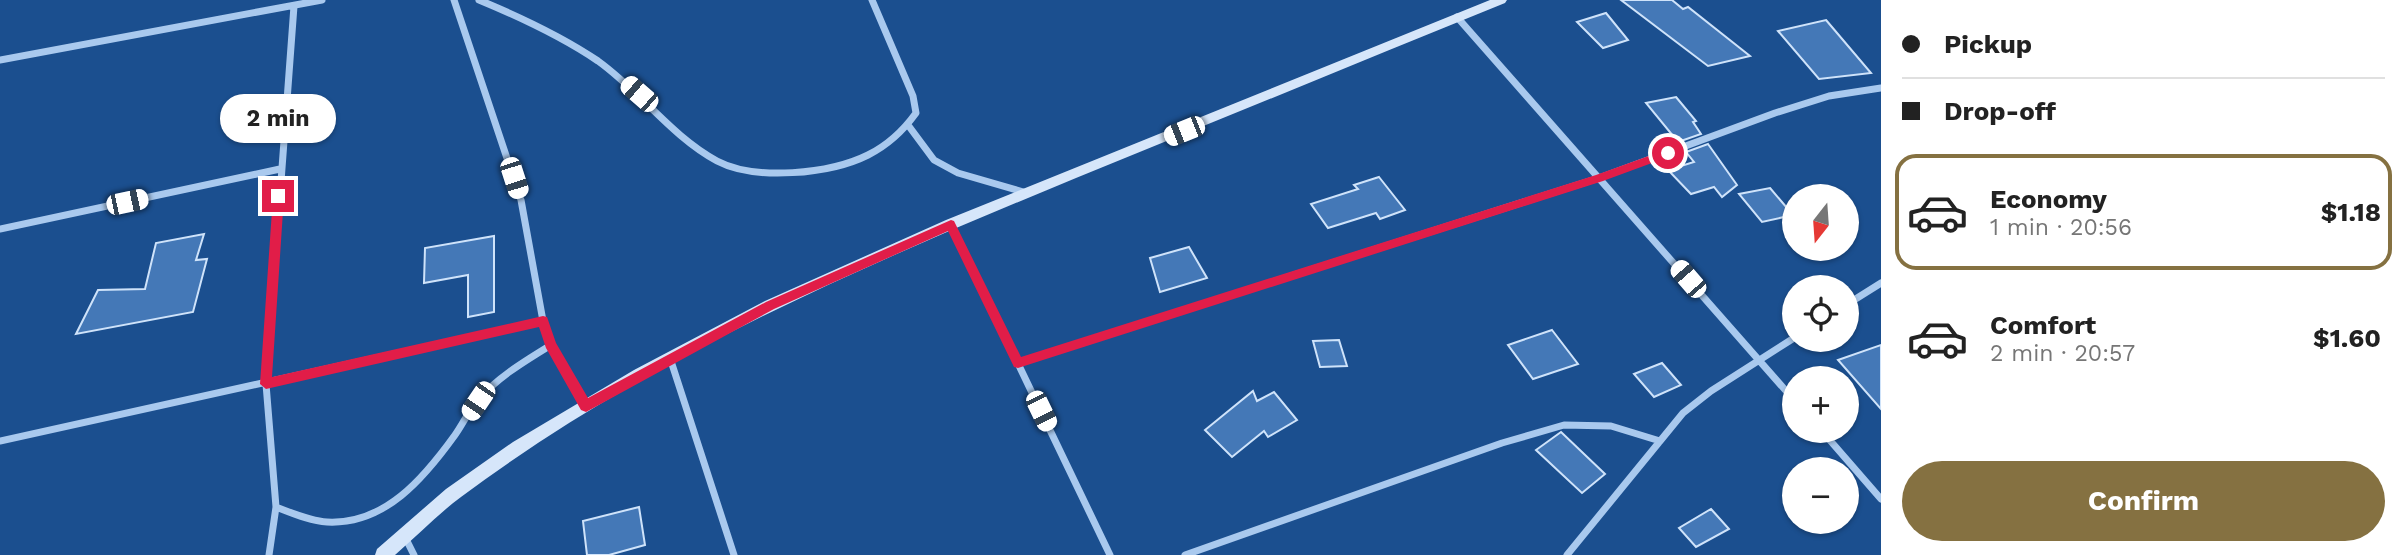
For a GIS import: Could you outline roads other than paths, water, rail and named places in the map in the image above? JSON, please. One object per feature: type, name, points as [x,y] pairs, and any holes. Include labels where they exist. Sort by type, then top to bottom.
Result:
[{"type":"main road","points":[[383,555],[452,494],[518,447],[670,358],[770,305],[951,225],[1501,0]]},
{"type":"street","points":[[0,60],[322,0]]},
{"type":"street","points":[[454,0],[521,200],[543,321],[551,345],[586,406]]},
{"type":"street","points":[[479,0],[585,51],[631,87],[694,146],[721,164],[758,172],[807,170],[858,159],[892,140],[916,113],[913,96],[872,0]]},
{"type":"street","points":[[269,555],[276,507],[266,384],[294,6]]},
{"type":"street","points":[[1457,17],[1782,387]]},
{"type":"street","points":[[1018,363],[1599,178],[1775,113],[1839,94],[1881,88]]},
{"type":"street","points":[[908,125],[934,160],[958,173],[1031,194]]},
{"type":"street","points":[[0,229],[280,169]]},
{"type":"street","points":[[951,225],[1110,555]]},
{"type":"street","points":[[1859,297],[1881,283]]},
{"type":"street","points":[[0,441],[543,321]]},
{"type":"street","points":[[276,507],[326,522],[374,516],[393,504],[421,477],[453,439],[478,401],[508,373],[551,345]]},
{"type":"street","points":[[1567,555],[1683,413],[1782,345]]},
{"type":"street","points":[[670,358],[734,555]]},
{"type":"street","points":[[1185,555],[1502,443],[1563,425],[1611,426],[1660,441]]},
{"type":"street","points":[[1832,443],[1881,499]]},
{"type":"street","points":[[404,535],[414,555]]}]
